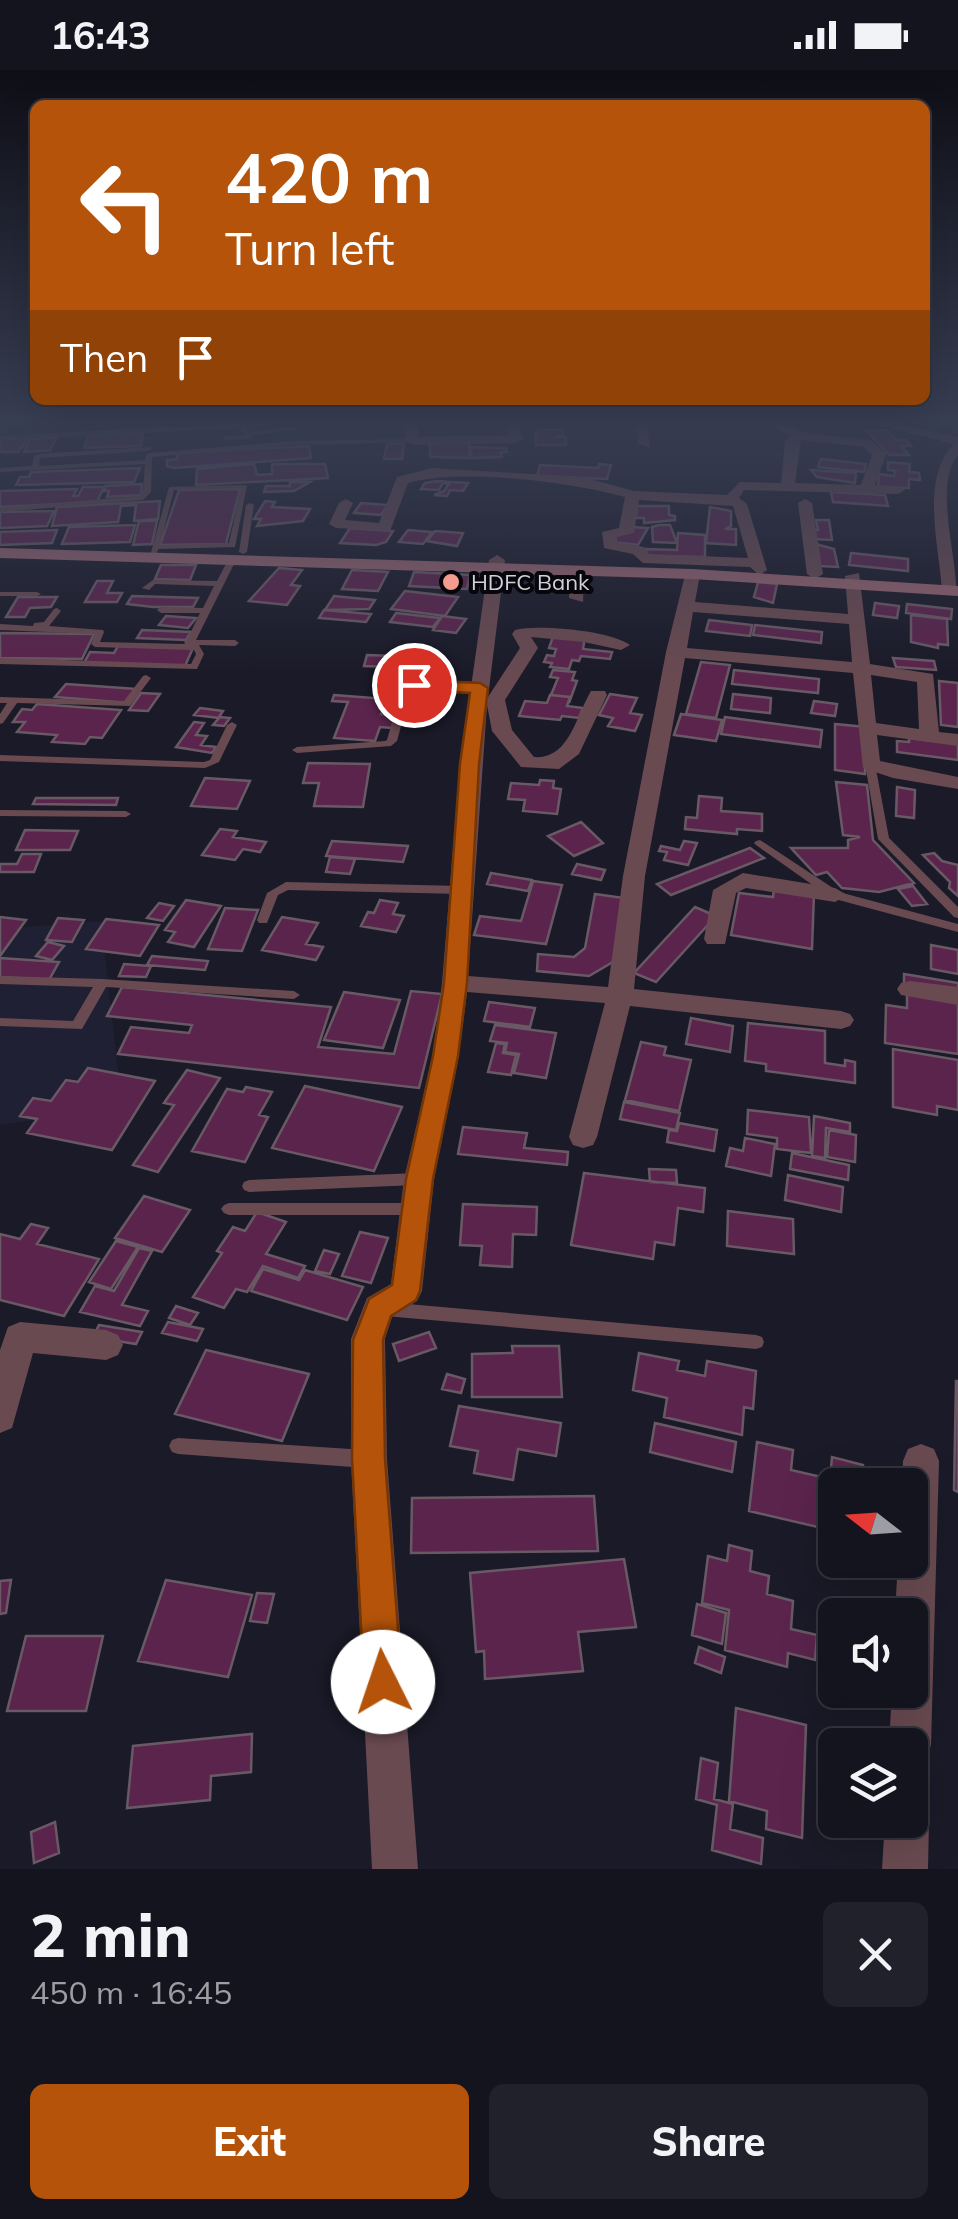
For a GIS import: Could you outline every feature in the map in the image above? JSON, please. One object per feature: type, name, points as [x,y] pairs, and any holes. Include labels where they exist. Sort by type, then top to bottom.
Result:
[{"type":"main road","points":[[0,552],[758,567],[853,579]]},
{"type":"main road","points":[[496,564],[954,587]]},
{"type":"street","points":[[345,507],[336,524],[386,528],[393,507]]},
{"type":"street","points":[[631,507],[626,533],[610,532],[610,545],[640,550],[643,558],[758,567],[741,507]]},
{"type":"street","points":[[806,507],[815,574]]},
{"type":"street","points":[[951,518],[954,587]]},
{"type":"street","points":[[395,1869],[369,1459],[368,1340],[379,1308],[406,1291],[418,1194],[446,1056],[480,688],[496,564]]},
{"type":"street","points":[[576,570],[577,598]]},
{"type":"street","points":[[584,1137],[620,996],[634,876],[692,574]]},
{"type":"street","points":[[853,579],[870,764],[958,783]]},
{"type":"street","points":[[685,606],[857,620]]},
{"type":"street","points":[[487,630],[569,633],[620,644]]},
{"type":"street","points":[[520,634],[529,648],[496,700],[502,731],[528,762],[552,765],[569,754],[598,695]]},
{"type":"street","points":[[675,652],[862,668],[926,678],[929,736]]},
{"type":"street","points":[[867,728],[958,740]]},
{"type":"street","points":[[716,939],[725,890],[743,880],[835,895]]},
{"type":"street","points":[[455,983],[841,1020]]},
{"type":"street","points":[[910,989],[958,996]]},
{"type":"street","points":[[0,1417],[20,1337],[106,1345]]},
{"type":"street","points":[[911,1728],[921,1461]]},
{"type":"street","points":[[904,1869],[905,1838]]},
{"type":"lane","points":[[0,510],[36,507]]},
{"type":"lane","points":[[165,507],[151,553],[232,545],[240,507]]},
{"type":"lane","points":[[190,642],[238,556],[249,507]]},
{"type":"lane","points":[[146,588],[153,582],[220,584]]},
{"type":"lane","points":[[0,594],[38,594]]},
{"type":"lane","points":[[162,610],[206,611]]},
{"type":"lane","points":[[0,625],[47,624],[58,612]]},
{"type":"lane","points":[[0,625],[88,630],[100,632],[95,644],[196,647],[200,654],[194,667],[0,661]]},
{"type":"lane","points":[[136,640],[235,643]]},
{"type":"lane","points":[[0,700],[128,704],[146,678]]},
{"type":"lane","points":[[298,750],[387,744],[392,741],[408,687],[480,688]]},
{"type":"lane","points":[[0,722],[14,700]]},
{"type":"lane","points":[[0,758],[204,765],[219,754],[232,725]]},
{"type":"lane","points":[[870,764],[884,839],[958,914]]},
{"type":"lane","points":[[0,813],[126,814]]},
{"type":"lane","points":[[760,844],[835,895],[958,928]]},
{"type":"lane","points":[[264,920],[273,893],[286,886],[461,890]]},
{"type":"lane","points":[[0,980],[294,996]]},
{"type":"lane","points":[[0,1022],[76,1026],[102,983]]},
{"type":"lane","points":[[249,1186],[418,1194]]},
{"type":"lane","points":[[229,1209],[418,1194]]},
{"type":"lane","points":[[379,1308],[756,1342]]},
{"type":"lane","points":[[178,1446],[369,1459]]},
{"type":"shaded area","points":[[101,921],[122,1107],[0,1125],[0,929]]},
{"type":"building","points":[[57,507],[121,507],[118,522],[52,526]]},
{"type":"building","points":[[136,507],[159,507],[158,519],[134,521]]},
{"type":"building","points":[[173,507],[235,507],[226,544],[160,545]]},
{"type":"building","points":[[261,507],[310,509],[303,521],[257,526],[261,519],[254,519]]},
{"type":"building","points":[[358,507],[387,507],[381,515],[354,513]]},
{"type":"building","points":[[637,507],[669,507],[669,515],[675,516],[675,520],[644,523],[644,518],[636,518]]},
{"type":"building","points":[[710,507],[731,511],[731,526],[725,529],[736,529],[736,545],[706,543]]},
{"type":"building","points":[[54,511],[47,526],[0,528],[0,512]]},
{"type":"building","points":[[816,520],[829,520],[832,540],[813,539],[812,530],[818,530]]},
{"type":"building","points":[[139,521],[157,521],[152,544],[133,545]]},
{"type":"building","points":[[135,525],[130,542],[62,544],[69,527]]},
{"type":"building","points":[[670,525],[677,543],[653,542],[652,527]]},
{"type":"building","points":[[632,527],[648,528],[638,545],[611,542],[615,533]]},
{"type":"building","points":[[350,528],[393,531],[386,542],[376,545],[340,543]]},
{"type":"building","points":[[57,530],[52,543],[0,545],[0,532]]},
{"type":"building","points":[[408,530],[432,532],[423,544],[399,542]]},
{"type":"building","points":[[435,531],[463,533],[457,546],[427,541]]},
{"type":"building","points":[[678,533],[705,535],[705,557],[646,556],[646,549],[677,550]]},
{"type":"building","points":[[816,544],[834,549],[838,567],[820,566]]},
{"type":"building","points":[[851,553],[908,559],[908,571],[849,565]]},
{"type":"building","points":[[161,565],[196,565],[190,580],[155,579]]},
{"type":"building","points":[[279,568],[302,570],[291,585],[300,586],[287,605],[249,601]]},
{"type":"building","points":[[352,570],[388,572],[378,591],[342,589]]},
{"type":"building","points":[[414,572],[470,575],[467,589],[409,586]]},
{"type":"building","points":[[97,581],[113,581],[107,593],[122,593],[117,602],[85,602]]},
{"type":"building","points":[[758,582],[777,584],[773,603],[754,597]]},
{"type":"building","points":[[405,591],[458,597],[445,616],[391,609]]},
{"type":"building","points":[[132,596],[198,598],[193,607],[153,607],[127,604]]},
{"type":"building","points":[[334,596],[375,600],[369,609],[325,610]]},
{"type":"building","points":[[18,597],[57,597],[51,607],[30,608],[25,617],[6,617]]},
{"type":"building","points":[[875,603],[899,606],[897,618],[873,615]]},
{"type":"building","points":[[907,604],[952,609],[951,619],[906,613]]},
{"type":"building","points":[[324,610],[371,614],[366,622],[319,618]]},
{"type":"building","points":[[396,613],[440,618],[433,627],[390,622]]},
{"type":"building","points":[[911,615],[947,619],[948,645],[938,644],[938,648],[911,642]]},
{"type":"building","points":[[166,616],[196,618],[188,628],[159,625]]},
{"type":"building","points":[[442,616],[466,619],[456,633],[433,630]]},
{"type":"building","points":[[709,620],[752,625],[750,636],[706,631]]},
{"type":"building","points":[[755,625],[822,632],[821,643],[753,635]]},
{"type":"building","points":[[142,630],[191,632],[186,640],[137,638]]},
{"type":"building","points":[[0,633],[94,634],[82,659],[0,658]]},
{"type":"building","points":[[554,634],[585,637],[583,649],[612,652],[610,659],[581,656],[579,661],[572,660],[569,669],[550,667],[552,663],[544,662],[547,655],[554,656],[556,649],[549,648]]},
{"type":"building","points":[[118,646],[193,648],[185,666],[84,663],[90,652],[114,653]]},
{"type":"building","points":[[367,655],[420,657],[418,668],[364,666]]},
{"type":"building","points":[[893,658],[934,661],[936,670],[896,667]]},
{"type":"building","points":[[701,662],[730,665],[716,718],[686,714]]},
{"type":"building","points":[[553,670],[575,672],[572,680],[577,681],[569,703],[571,697],[551,695],[558,678],[550,677]]},
{"type":"building","points":[[734,670],[819,679],[818,693],[732,684]]},
{"type":"building","points":[[939,681],[958,683],[958,727],[941,725]]},
{"type":"building","points":[[66,684],[138,689],[128,703],[55,697]]},
{"type":"building","points":[[141,693],[160,694],[148,711],[129,710]]},
{"type":"building","points":[[610,694],[637,698],[630,713],[642,715],[635,731],[608,726],[613,718],[599,715]]},
{"type":"building","points":[[733,694],[771,698],[770,713],[731,709]]},
{"type":"building","points":[[334,695],[387,699],[381,714],[397,715],[392,728],[380,727],[375,741],[334,738],[348,702],[332,701]]},
{"type":"building","points":[[550,695],[570,697],[567,706],[583,708],[579,718],[519,716],[525,701],[547,703]]},
{"type":"building","points":[[814,701],[837,704],[835,716],[811,713]]},
{"type":"building","points":[[37,704],[121,710],[102,738],[90,737],[85,744],[52,742],[57,735],[17,732],[25,722],[13,722],[22,709],[32,710]]},
{"type":"building","points":[[200,708],[223,711],[219,717],[230,718],[224,726],[213,725],[219,718],[194,715]]},
{"type":"building","points":[[681,714],[722,720],[716,741],[674,735]]},
{"type":"building","points":[[725,717],[822,730],[820,747],[721,734]]},
{"type":"building","points":[[194,722],[204,723],[196,735],[207,736],[201,745],[216,747],[212,753],[176,747]]},
{"type":"building","points":[[835,724],[866,727],[865,774],[835,770]]},
{"type":"building","points":[[909,738],[958,744],[958,760],[897,752],[897,741],[909,742]]},
{"type":"building","points":[[308,763],[370,764],[363,807],[314,806],[319,783],[303,783]]},
{"type":"building","points":[[205,778],[250,781],[237,809],[191,806]]},
{"type":"building","points":[[540,780],[554,781],[553,788],[561,789],[557,814],[523,811],[525,800],[508,799],[511,783],[539,785]]},
{"type":"building","points":[[836,782],[867,785],[873,840],[914,883],[879,892],[842,888],[827,872],[816,875],[791,848],[848,848],[848,840],[860,837],[843,835]]},
{"type":"building","points":[[897,787],[915,790],[914,818],[896,816]]},
{"type":"building","points":[[699,796],[722,798],[721,811],[762,814],[762,831],[737,829],[737,834],[685,829],[686,817],[697,818]]},
{"type":"building","points":[[36,798],[118,798],[116,805],[33,804]]},
{"type":"building","points":[[581,822],[603,843],[574,856],[548,836]]},
{"type":"building","points":[[220,829],[237,831],[233,837],[266,842],[260,852],[243,849],[235,860],[202,855]]},
{"type":"building","points":[[25,830],[78,831],[70,850],[16,850]]},
{"type":"building","points":[[332,841],[408,846],[403,862],[326,856]]},
{"type":"building","points":[[684,841],[697,843],[688,865],[664,860],[667,852],[659,851],[661,846],[680,850]]},
{"type":"building","points":[[750,848],[764,858],[671,895],[657,884]]},
{"type":"building","points":[[934,853],[942,861],[958,865],[958,896],[949,888],[950,882],[923,855]]},
{"type":"building","points":[[22,854],[41,854],[34,872],[0,872],[0,864],[17,864]]},
{"type":"building","points":[[330,857],[355,859],[350,874],[326,872]]},
{"type":"building","points":[[577,864],[605,870],[601,880],[572,874]]},
{"type":"building","points":[[491,873],[532,880],[528,891],[487,884]]},
{"type":"building","points":[[533,881],[562,885],[546,944],[474,935],[480,916],[521,921]]},
{"type":"building","points":[[913,886],[927,904],[912,906],[898,889]]},
{"type":"building","points":[[774,889],[814,894],[812,949],[731,935],[739,893],[773,897]]},
{"type":"building","points":[[595,894],[624,898],[618,959],[589,976],[537,971],[538,954],[574,957],[585,948]]},
{"type":"building","points":[[186,900],[221,906],[194,947],[168,942],[175,932],[165,930]]},
{"type":"building","points":[[380,900],[398,903],[393,914],[404,916],[396,932],[361,926]]},
{"type":"building","points":[[159,903],[174,906],[163,921],[147,918]]},
{"type":"building","points":[[695,907],[716,916],[656,982],[634,973]]},
{"type":"building","points":[[225,908],[258,910],[242,951],[208,949]]},
{"type":"building","points":[[0,917],[26,920],[0,956]]},
{"type":"building","points":[[282,917],[318,923],[306,944],[323,947],[316,960],[262,950]]},
{"type":"building","points":[[58,918],[84,920],[72,942],[46,940]]},
{"type":"building","points":[[106,919],[159,925],[140,956],[86,949]]},
{"type":"building","points":[[48,942],[64,946],[52,960],[36,956]]},
{"type":"building","points":[[931,945],[958,950],[958,974],[931,969]]},
{"type":"building","points":[[152,956],[208,961],[205,970],[147,965]]},
{"type":"building","points":[[0,958],[59,962],[49,980],[0,977]]},
{"type":"building","points":[[124,964],[151,966],[146,977],[119,976]]},
{"type":"building","points":[[904,974],[958,983],[958,995],[904,986]]},
{"type":"building","points":[[122,987],[331,1007],[318,1047],[394,1054],[411,991],[442,994],[419,1088],[118,1054],[131,1027],[189,1033],[192,1025],[107,1016]]},
{"type":"building","points":[[907,990],[958,998],[958,1054],[885,1043],[886,1005],[907,1008]]},
{"type":"building","points":[[344,992],[400,1000],[383,1048],[324,1040]]},
{"type":"building","points":[[489,1002],[535,1008],[530,1027],[484,1021]]},
{"type":"building","points":[[691,1018],[733,1026],[730,1052],[686,1044]]},
{"type":"building","points":[[748,1023],[825,1031],[825,1063],[845,1066],[845,1060],[855,1062],[855,1083],[766,1071],[766,1064],[745,1061]]},
{"type":"building","points":[[495,1025],[556,1033],[546,1078],[514,1073],[519,1054],[505,1052],[507,1043],[490,1041]]},
{"type":"building","points":[[641,1042],[666,1047],[664,1055],[691,1060],[679,1111],[625,1100]]},
{"type":"building","points":[[496,1043],[505,1044],[503,1053],[516,1055],[511,1075],[488,1072]]},
{"type":"building","points":[[893,1049],[958,1060],[958,1110],[937,1106],[937,1115],[893,1107]]},
{"type":"building","points":[[88,1068],[155,1081],[112,1150],[27,1133],[37,1119],[20,1116],[33,1098],[51,1101],[66,1080],[78,1082]]},
{"type":"building","points":[[187,1070],[220,1078],[158,1172],[133,1165],[174,1105],[164,1103]]},
{"type":"building","points":[[305,1086],[402,1107],[374,1171],[272,1148]]},
{"type":"building","points":[[246,1087],[272,1092],[259,1115],[268,1117],[245,1162],[192,1151],[227,1089],[243,1092]]},
{"type":"building","points":[[624,1102],[680,1113],[676,1130],[620,1119]]},
{"type":"building","points":[[748,1110],[809,1117],[811,1153],[777,1149],[777,1138],[747,1134]]},
{"type":"building","points":[[814,1116],[850,1123],[850,1132],[826,1128],[825,1158],[812,1156]]},
{"type":"building","points":[[679,1123],[717,1130],[714,1151],[667,1142],[669,1130],[677,1131]]},
{"type":"building","points":[[463,1127],[527,1133],[524,1148],[568,1152],[567,1165],[458,1154]]},
{"type":"building","points":[[829,1130],[856,1135],[855,1162],[827,1157]]},
{"type":"building","points":[[745,1138],[775,1144],[771,1176],[726,1166],[730,1148],[743,1151]]},
{"type":"building","points":[[792,1153],[849,1165],[848,1180],[790,1169]]},
{"type":"building","points":[[649,1169],[676,1170],[677,1183],[650,1182]]},
{"type":"building","points":[[584,1173],[705,1188],[703,1212],[678,1208],[674,1245],[655,1242],[653,1259],[571,1245]]},
{"type":"building","points":[[788,1175],[843,1187],[841,1212],[785,1200]]},
{"type":"building","points":[[144,1196],[190,1210],[162,1252],[115,1238]]},
{"type":"building","points":[[463,1204],[537,1207],[536,1235],[513,1234],[512,1267],[480,1265],[482,1246],[460,1245]]},
{"type":"building","points":[[728,1211],[793,1219],[794,1254],[727,1246]]},
{"type":"building","points":[[257,1212],[286,1222],[266,1254],[305,1266],[298,1278],[263,1266],[247,1292],[236,1289],[224,1308],[193,1297],[222,1253],[217,1251],[233,1227],[245,1231]]},
{"type":"building","points":[[31,1224],[48,1228],[37,1244],[99,1259],[64,1316],[0,1300],[0,1234],[20,1239]]},
{"type":"building","points":[[360,1232],[388,1238],[371,1283],[342,1276]]},
{"type":"building","points":[[116,1241],[138,1247],[111,1289],[89,1282]]},
{"type":"building","points":[[139,1248],[152,1251],[122,1305],[148,1311],[140,1326],[80,1312],[95,1286],[114,1291]]},
{"type":"building","points":[[324,1250],[339,1254],[330,1274],[315,1271]]},
{"type":"building","points":[[263,1269],[299,1280],[305,1270],[363,1287],[347,1320],[251,1291]]},
{"type":"building","points":[[176,1306],[198,1313],[190,1325],[169,1318]]},
{"type":"building","points":[[168,1322],[203,1329],[197,1341],[162,1333]]},
{"type":"building","points":[[99,1325],[142,1332],[136,1344],[93,1337]]},
{"type":"building","points":[[429,1332],[436,1348],[399,1361],[393,1344]]},
{"type":"building","points":[[512,1346],[559,1346],[562,1397],[472,1397],[472,1354],[513,1353]]},
{"type":"building","points":[[206,1350],[309,1374],[282,1441],[175,1414]]},
{"type":"building","points":[[639,1353],[679,1361],[677,1370],[705,1376],[707,1361],[756,1371],[753,1409],[744,1407],[742,1435],[664,1417],[667,1398],[633,1390]]},
{"type":"building","points":[[447,1374],[465,1379],[461,1393],[442,1389]]},
{"type":"building","points":[[958,1381],[958,1492],[954,1490]]},
{"type":"building","points":[[459,1406],[561,1423],[556,1456],[518,1449],[513,1480],[474,1473],[478,1451],[450,1446]]},
{"type":"building","points":[[655,1423],[736,1442],[732,1472],[650,1452]]},
{"type":"building","points":[[757,1442],[793,1450],[791,1470],[818,1476],[818,1527],[749,1511]]},
{"type":"building","points":[[832,1457],[863,1468],[831,1468]]},
{"type":"building","points":[[594,1496],[598,1551],[411,1553],[412,1498]]},
{"type":"building","points":[[729,1545],[752,1551],[750,1571],[769,1576],[767,1594],[793,1601],[791,1629],[817,1635],[815,1660],[788,1653],[787,1667],[725,1650],[729,1610],[702,1603],[708,1556],[727,1561]]},
{"type":"building","points":[[624,1559],[636,1627],[578,1632],[583,1671],[485,1679],[484,1651],[476,1652],[470,1573]]},
{"type":"building","points":[[11,1580],[6,1613],[0,1614],[0,1581]]},
{"type":"building","points":[[166,1580],[252,1595],[228,1677],[138,1661]]},
{"type":"building","points":[[257,1593],[274,1594],[267,1623],[250,1621]]},
{"type":"building","points":[[697,1604],[726,1613],[722,1644],[692,1635]]},
{"type":"building","points":[[26,1636],[103,1636],[86,1711],[7,1711]]},
{"type":"building","points":[[699,1647],[725,1657],[721,1673],[695,1663]]},
{"type":"building","points":[[736,1708],[806,1725],[802,1838],[766,1829],[767,1811],[729,1801]]},
{"type":"building","points":[[252,1734],[251,1772],[211,1776],[210,1800],[127,1808],[133,1746]]},
{"type":"building","points":[[701,1758],[718,1763],[714,1799],[733,1804],[730,1829],[763,1838],[761,1864],[712,1850],[717,1805],[696,1799]]},
{"type":"building","points":[[55,1822],[59,1853],[34,1863],[31,1832]]},
{"type":"place","name":"HDFC Bank","points":[[451,582]]},
{"type":"route","points":[[383,1682],[369,1459],[368,1340],[379,1308],[406,1291],[420,1179],[446,1056],[455,983],[470,764],[480,688],[414,685]]}]
